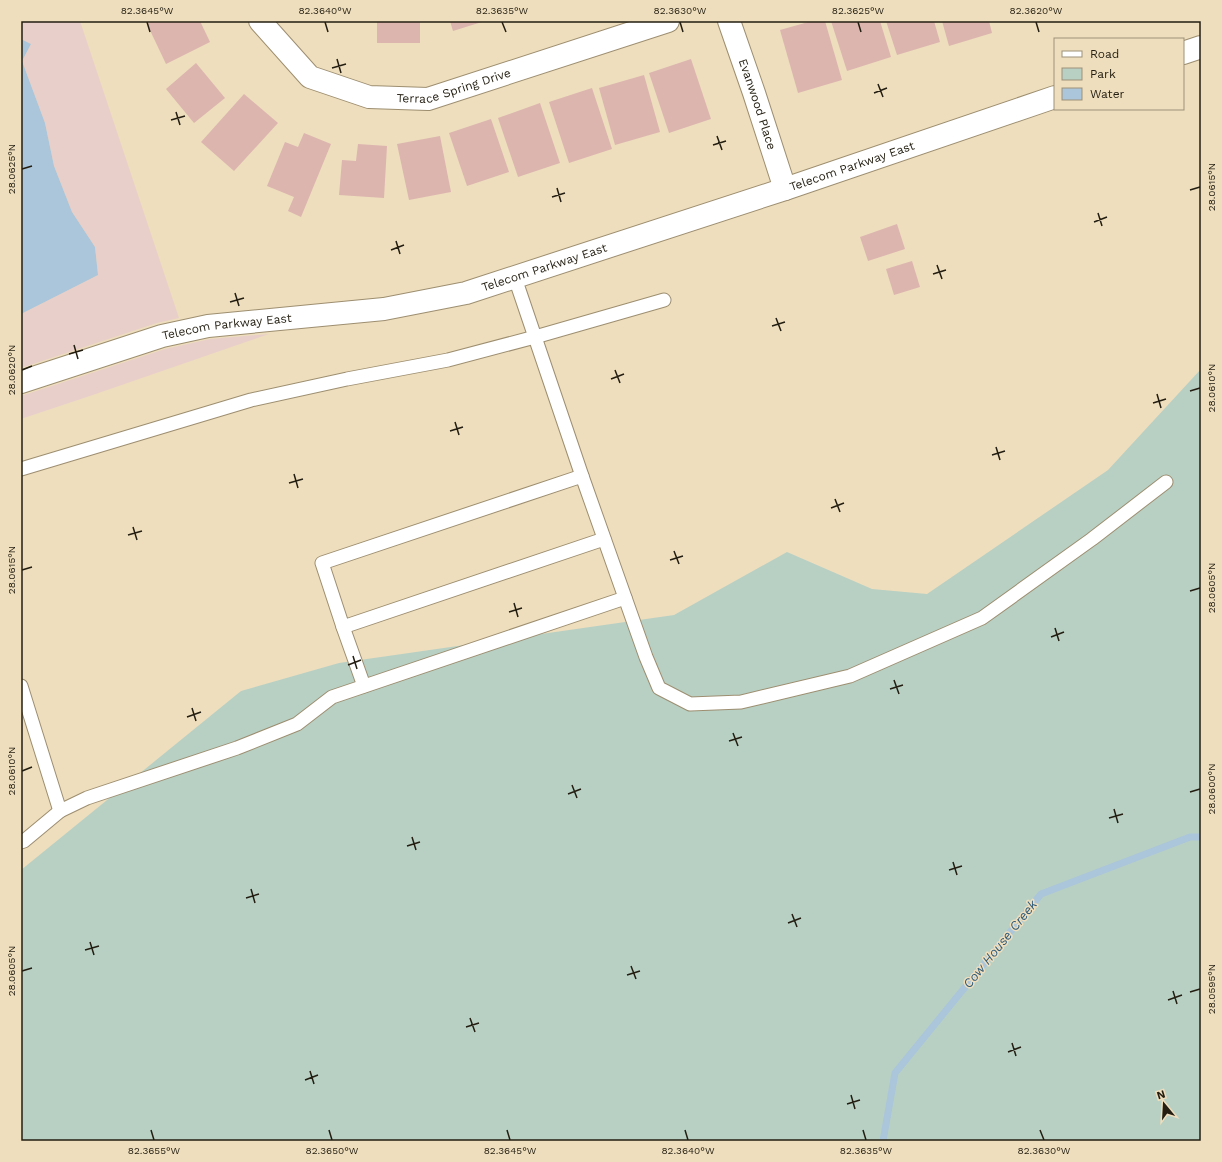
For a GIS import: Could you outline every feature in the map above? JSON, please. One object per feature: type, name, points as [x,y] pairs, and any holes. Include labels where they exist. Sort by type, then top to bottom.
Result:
[{"type":"street","name":"Terrace Spring Drive","points":[[260,21],[310,76],[369,97],[428,99],[668,21]]},
{"type":"street","name":"Evanwood Place","points":[[729,21],[785,189]]},
{"type":"street","points":[[1184,53],[1201,47]]},
{"type":"street","name":"Telecom Parkway East","points":[[21,382],[162,336],[208,326],[384,309],[466,293],[785,189],[1054,97]]},
{"type":"lane","points":[[515,278],[624,598],[646,657],[659,688],[690,704],[741,702],[850,676],[982,618],[1092,539],[1166,482]]},
{"type":"lane","points":[[21,469],[251,400],[347,379],[448,360],[535,338],[664,300]]},
{"type":"lane","points":[[364,686],[322,564],[582,476]]},
{"type":"lane","points":[[343,627],[604,539]]},
{"type":"lane","points":[[21,842],[60,812],[87,798],[237,748],[298,724],[332,697],[624,598]]},
{"type":"lane","points":[[21,686],[60,812]]},
{"type":"shaded area","points":[[21,21],[80,21],[179,318],[157,323],[21,368],[21,314],[98,275],[95,247],[72,212],[54,166],[45,123],[22,61],[31,44],[21,39]]},
{"type":"shaded area","points":[[269,334],[21,419],[21,396],[165,349],[210,339]]},
{"type":"green space","points":[[1201,369],[1201,1141],[21,1141],[21,870],[241,691],[339,663],[674,615],[787,552],[872,589],[927,594],[1108,470]]},
{"type":"water","points":[[21,39],[31,44],[22,61],[45,123],[54,166],[72,212],[95,247],[98,275],[21,314]]},
{"type":"building","points":[[153,21],[200,21],[210,42],[166,64],[147,24]]},
{"type":"building","points":[[377,21],[420,21],[420,43],[377,43]]},
{"type":"building","points":[[450,21],[485,21],[453,31]]},
{"type":"building","points":[[812,21],[825,21],[842,80],[798,93],[780,30]]},
{"type":"building","points":[[831,21],[880,21],[891,57],[847,71]]},
{"type":"building","points":[[886,21],[934,21],[940,42],[897,55]]},
{"type":"building","points":[[942,21],[989,21],[992,33],[949,46]]},
{"type":"building","points":[[691,59],[711,119],[669,133],[649,73]]},
{"type":"building","points":[[196,63],[225,98],[194,123],[166,89]]},
{"type":"building","points":[[644,75],[660,132],[615,145],[599,88]]},
{"type":"building","points":[[592,88],[612,149],[569,163],[549,102]]},
{"type":"building","points":[[244,94],[278,123],[234,171],[201,142]]},
{"type":"building","points":[[540,103],[560,163],[518,177],[498,118]]},
{"type":"building","points":[[491,119],[509,172],[467,186],[449,133]]},
{"type":"building","points":[[304,133],[331,144],[301,217],[288,211],[294,197],[267,186],[285,142],[298,147]]},
{"type":"building","points":[[440,136],[451,192],[409,200],[397,144]]},
{"type":"building","points":[[358,144],[387,146],[384,198],[339,195],[342,160],[356,161]]},
{"type":"building","points":[[897,224],[905,249],[868,261],[860,237]]},
{"type":"building","points":[[912,261],[920,287],[894,295],[886,269]]},
{"type":"waterway","name":"Cow House Creek","points":[[883,1141],[895,1073],[1041,894],[1190,837],[1201,837]]}]
